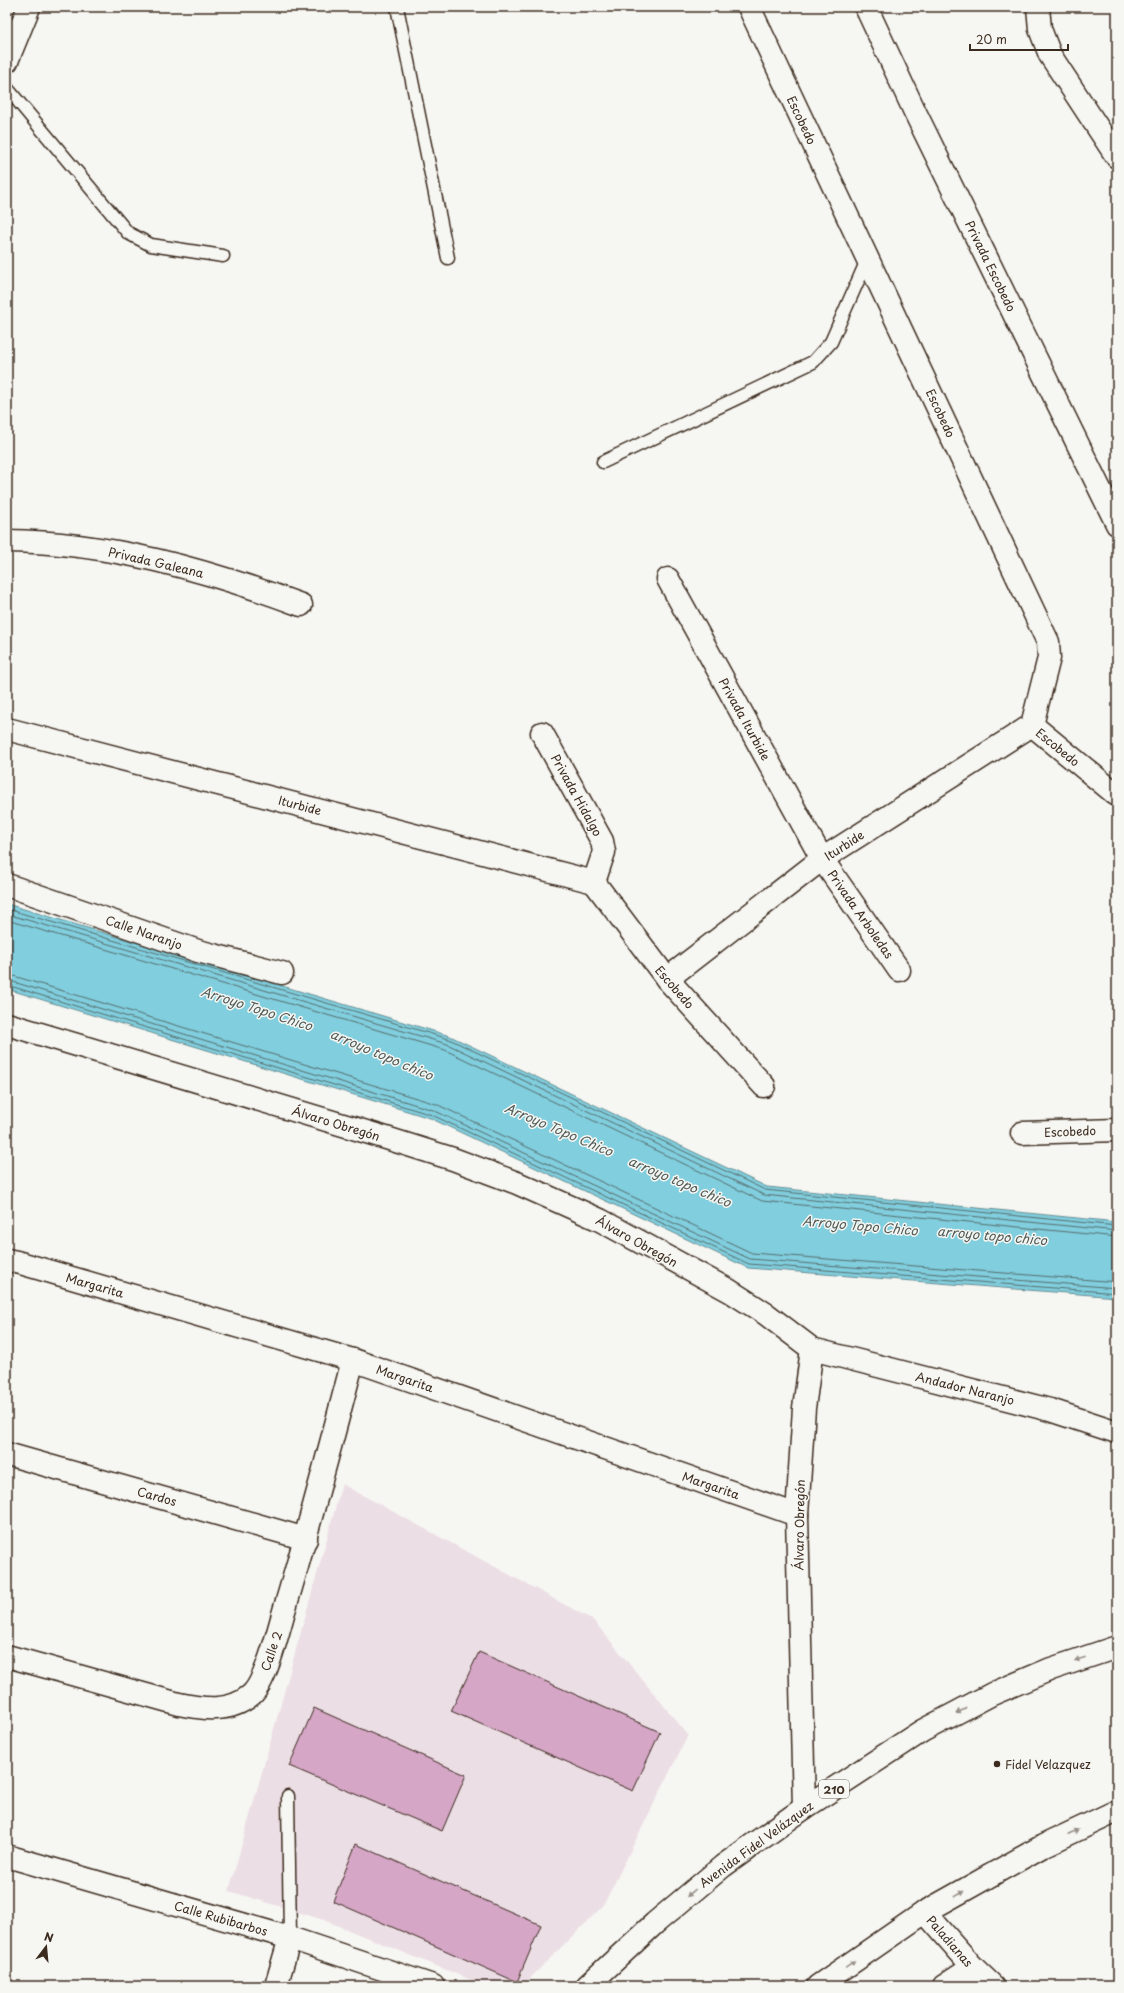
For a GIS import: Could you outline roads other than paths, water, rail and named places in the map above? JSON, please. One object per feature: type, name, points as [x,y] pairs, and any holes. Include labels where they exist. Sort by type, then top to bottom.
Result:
[{"type":"main road","points":[[7,61],[29,7]]},
{"type":"main road","name":"Escobedo","points":[[749,7],[1048,642],[1049,658],[1032,725],[1117,795]]},
{"type":"main road","name":"Privada Escobedo","points":[[866,7],[915,112],[1117,524]]},
{"type":"main road","points":[[1038,7],[1040,29],[1050,55],[1117,157]]},
{"type":"main road","name":"Privada Galeana","points":[[7,541],[30,541],[119,552],[181,566],[250,586],[301,605]]},
{"type":"main road","name":"Privada Iturbide","points":[[668,579],[822,858]]},
{"type":"main road","name":"Iturbide","points":[[667,979],[822,858],[1032,725]]},
{"type":"main road","name":"Iturbide","points":[[7,729],[594,882]]},
{"type":"main road","name":"Privada Hidalgo","points":[[542,733],[602,841],[604,852],[594,882]]},
{"type":"main road","name":"Privada Arboledas","points":[[822,858],[899,970]]},
{"type":"main road","name":"Escobedo","points":[[594,882],[667,979],[764,1086]]},
{"type":"main road","name":"Calle Naranjo","points":[[7,885],[198,951],[282,973]]},
{"type":"main road","name":"Álvaro Obregón","points":[[7,1024],[383,1137],[453,1159],[517,1183],[600,1220],[730,1291],[766,1314],[812,1349],[804,1408],[797,1515],[804,1808]]},
{"type":"main road","name":"Escobedo","points":[[1022,1133],[1117,1130]]},
{"type":"main road","name":"Margarita","points":[[7,1260],[353,1360],[797,1515]]},
{"type":"main road","name":"Andador Naranjo","points":[[812,1349],[1050,1410],[1117,1432]]},
{"type":"main road","name":"Calle 2","points":[[7,1656],[179,1704],[209,1709],[222,1708],[237,1703],[250,1695],[259,1686],[274,1647],[306,1539],[353,1360]]},
{"type":"main road","name":"Cardos","points":[[7,1454],[306,1539]]},
{"type":"main road","name":"Avenida Fidel Velázquez","points":[[587,1986],[655,1923],[723,1866],[804,1808],[922,1731],[992,1694],[1051,1669],[1117,1647]]},
{"type":"main road","points":[[818,1986],[925,1912],[1043,1846],[1117,1811]]},
{"type":"main road","name":"Calle Rubibarbos","points":[[7,1856],[290,1938],[433,1986]]},
{"type":"main road","name":"Paladianas","points":[[925,1912],[973,1967],[993,1986]]},
{"type":"main road","points":[[276,1986],[290,1938]]},
{"type":"main road","points":[[944,1986],[973,1967]]},
{"type":"lane","points":[[397,7],[448,258]]},
{"type":"lane","points":[[7,88],[128,232],[151,245],[223,256]]},
{"type":"lane","points":[[603,462],[813,362],[831,342],[868,258]]},
{"type":"lane","points":[[288,1796],[290,1938]]},
{"type":"water","points":[[7,904],[450,1036],[767,1187],[1117,1222],[1117,1297],[748,1268],[430,1118],[7,989]]},
{"type":"place","name":"Fidel Velazquez","points":[[997,1764]]},
{"type":"water label","name":"Arroyo Topo Chico","points":[[257,1008]]},
{"type":"water label","name":"arroyo topo chico","points":[[382,1054]]},
{"type":"water label","name":"Arroyo Topo Chico","points":[[559,1129]]},
{"type":"water label","name":"arroyo topo chico","points":[[680,1181]]},
{"type":"water label","name":"Arroyo Topo Chico","points":[[860,1225]]},
{"type":"water label","name":"arroyo topo chico","points":[[992,1235]]}]
